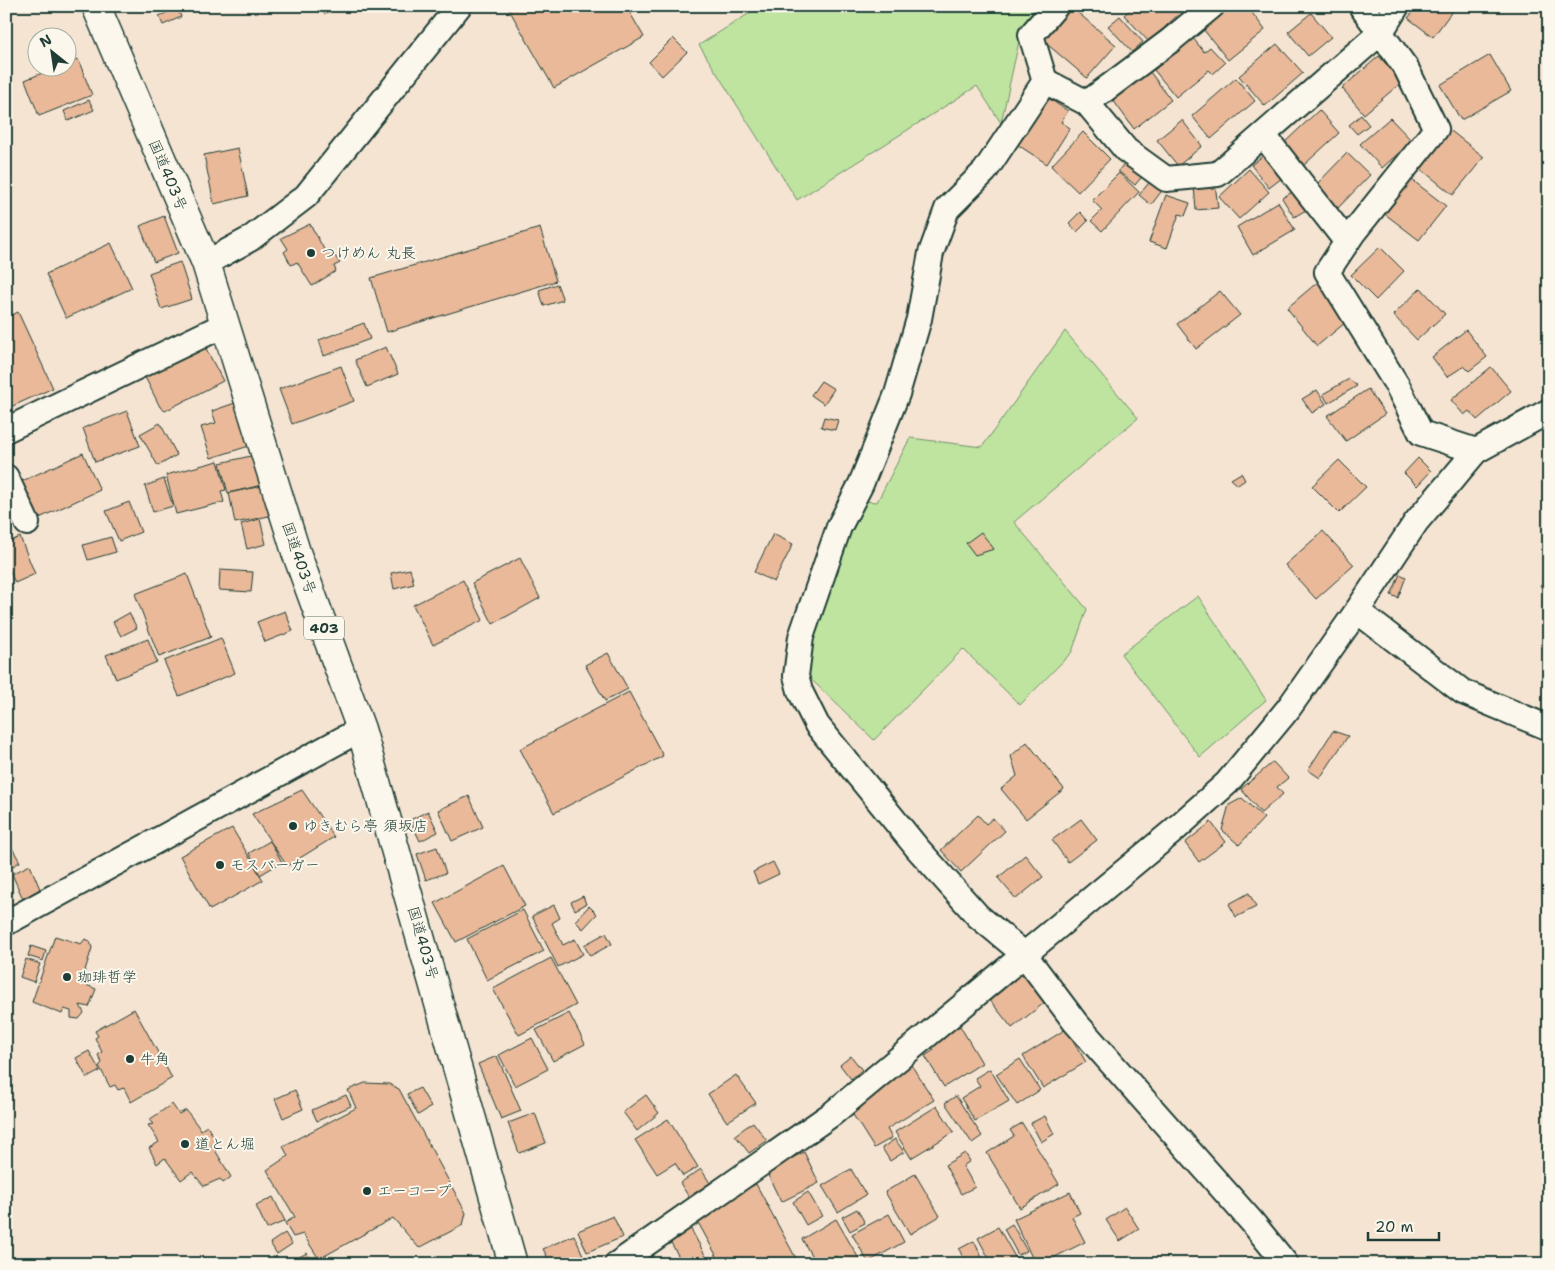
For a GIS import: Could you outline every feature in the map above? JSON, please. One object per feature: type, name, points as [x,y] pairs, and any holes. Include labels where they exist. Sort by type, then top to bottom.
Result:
[{"type":"highway","name":"国道403号","points":[[96,6],[206,263],[296,552],[361,729],[513,1264]]},
{"type":"street","points":[[206,263],[250,239],[306,196],[459,6]]},
{"type":"street","points":[[1056,6],[1031,35],[1045,81],[1087,103],[1126,150],[1166,179],[1218,174],[1264,136],[1381,32],[1397,6]]},
{"type":"street","points":[[1087,103],[1171,40],[1212,6]]},
{"type":"street","points":[[1361,6],[1406,68],[1436,129],[1347,242],[1327,272],[1397,385],[1421,433],[1476,450]]},
{"type":"street","points":[[1045,81],[985,171],[948,209],[931,253],[919,319],[896,394],[861,484],[839,527],[800,637],[796,676],[800,691],[817,725],[918,849],[978,916],[1024,954],[1075,1022],[1252,1222],[1286,1264]]},
{"type":"street","points":[[1264,136],[1347,242]]},
{"type":"street","points":[[6,430],[224,325]]},
{"type":"street","points":[[617,1264],[832,1114],[1172,832],[1227,783],[1288,709],[1357,611],[1416,522],[1476,450],[1549,412]]},
{"type":"street","points":[[6,477],[27,523]]},
{"type":"street","points":[[1357,611],[1463,692],[1549,728]]},
{"type":"street","points":[[6,924],[361,729]]},
{"type":"green space","points":[[761,6],[1038,6],[1022,28],[1001,123],[977,86],[797,200],[699,45]]},
{"type":"green space","points":[[1065,331],[1138,418],[1014,522],[1087,609],[1072,652],[1020,705],[963,649],[874,740],[788,657],[804,589],[862,501],[877,502],[910,438],[982,447]]},
{"type":"green space","points":[[1198,596],[1266,700],[1200,757],[1121,654]]},
{"type":"building","points":[[320,6],[338,6],[324,14]]},
{"type":"building","points":[[507,6],[626,6],[644,37],[554,88]]},
{"type":"building","points":[[1070,6],[1116,45],[1087,78],[1041,39]]},
{"type":"building","points":[[1134,6],[1177,6],[1182,11],[1149,42],[1124,15]]},
{"type":"building","points":[[1231,6],[1247,6],[1265,30],[1228,60],[1203,29]]},
{"type":"building","points":[[1418,6],[1456,6],[1433,37],[1408,18]]},
{"type":"building","points":[[178,8],[181,17],[163,25],[159,16]]},
{"type":"building","points":[[1311,13],[1331,37],[1308,56],[1288,32]]},
{"type":"building","points":[[1120,16],[1143,42],[1132,52],[1108,26]]},
{"type":"building","points":[[673,38],[687,52],[662,76],[649,62]]},
{"type":"building","points":[[1193,38],[1204,52],[1210,47],[1225,63],[1213,74],[1209,70],[1176,97],[1154,70]]},
{"type":"building","points":[[1277,44],[1303,73],[1265,106],[1239,76]]},
{"type":"building","points":[[1490,55],[1511,91],[1461,120],[1440,85]]},
{"type":"building","points":[[1379,56],[1402,82],[1364,114],[1342,88]]},
{"type":"building","points":[[78,59],[92,95],[39,116],[25,80],[30,78],[78,78]]},
{"type":"building","points":[[1150,72],[1171,100],[1134,129],[1113,100]]},
{"type":"building","points":[[1236,78],[1255,101],[1211,139],[1192,116]]},
{"type":"building","points":[[1048,98],[1068,111],[1061,122],[1070,128],[1047,164],[1018,145]]},
{"type":"building","points":[[89,100],[94,110],[68,121],[64,111]]},
{"type":"building","points":[[1319,110],[1339,133],[1304,165],[1284,143]]},
{"type":"building","points":[[1361,115],[1369,125],[1357,134],[1349,125]]},
{"type":"building","points":[[1390,118],[1412,141],[1382,168],[1360,144]]},
{"type":"building","points":[[1182,120],[1202,146],[1178,166],[1157,140]]},
{"type":"building","points":[[1451,131],[1484,157],[1453,195],[1421,169]]},
{"type":"building","points":[[1083,132],[1110,159],[1078,192],[1051,166]]},
{"type":"building","points":[[238,148],[248,196],[214,204],[204,155]]},
{"type":"building","points":[[1347,153],[1370,175],[1338,208],[1315,186]]},
{"type":"building","points":[[1264,155],[1282,178],[1269,188],[1251,165]]},
{"type":"building","points":[[1128,159],[1145,173],[1135,185],[1118,171]]},
{"type":"building","points":[[1249,169],[1269,192],[1239,219],[1219,197]]},
{"type":"building","points":[[1119,173],[1139,192],[1102,231],[1091,221],[1102,210],[1092,200]]},
{"type":"building","points":[[1407,176],[1446,206],[1419,240],[1381,211]]},
{"type":"building","points":[[1152,179],[1164,188],[1151,205],[1139,195]]},
{"type":"building","points":[[1215,183],[1218,208],[1196,210],[1194,186]]},
{"type":"building","points":[[1294,191],[1306,210],[1294,217],[1282,198]]},
{"type":"building","points":[[1166,195],[1190,203],[1185,216],[1179,214],[1167,248],[1149,242]]},
{"type":"building","points":[[1278,202],[1295,230],[1253,255],[1237,227]]},
{"type":"building","points":[[1080,212],[1088,221],[1077,232],[1069,223]]},
{"type":"building","points":[[164,216],[178,253],[154,262],[140,226]]},
{"type":"building","points":[[310,224],[325,251],[330,249],[340,263],[334,266],[336,271],[312,286],[297,262],[291,265],[284,252],[288,249],[281,238]]},
{"type":"building","points":[[540,228],[556,281],[387,332],[371,278]]},
{"type":"building","points":[[111,243],[132,288],[66,318],[46,274]]},
{"type":"building","points":[[1380,247],[1404,271],[1376,300],[1351,275]]},
{"type":"building","points":[[180,262],[192,299],[161,309],[149,273]]},
{"type":"building","points":[[1320,280],[1351,318],[1317,346],[1287,308]]},
{"type":"building","points":[[557,284],[563,300],[544,306],[539,290]]},
{"type":"building","points":[[1421,288],[1445,314],[1417,340],[1393,315]]},
{"type":"building","points":[[1220,291],[1240,315],[1196,349],[1177,324]]},
{"type":"building","points":[[18,312],[53,388],[6,409],[6,318]]},
{"type":"building","points":[[364,323],[370,339],[324,356],[319,340]]},
{"type":"building","points":[[1466,330],[1487,357],[1469,371],[1464,366],[1447,377],[1432,357]]},
{"type":"building","points":[[203,343],[223,381],[165,411],[160,407],[144,375]]},
{"type":"building","points":[[386,347],[398,374],[367,387],[355,360]]},
{"type":"building","points":[[341,366],[354,401],[292,424],[279,389]]},
{"type":"building","points":[[1491,367],[1511,391],[1477,420],[1469,411],[1464,415],[1451,400]]},
{"type":"building","points":[[1349,379],[1357,386],[1328,403],[1323,394]]},
{"type":"building","points":[[821,381],[834,389],[824,404],[811,395]]},
{"type":"building","points":[[1368,389],[1385,414],[1346,441],[1327,416]]},
{"type":"building","points":[[1317,390],[1326,404],[1312,413],[1302,399]]},
{"type":"building","points":[[235,403],[249,446],[211,458],[201,427],[216,423],[212,411]]},
{"type":"building","points":[[127,411],[140,446],[95,462],[83,428]]},
{"type":"building","points":[[824,417],[838,420],[835,430],[821,427]]},
{"type":"building","points":[[160,423],[177,455],[158,466],[140,434]]},
{"type":"building","points":[[83,453],[100,490],[35,520],[18,483]]},
{"type":"building","points":[[255,455],[262,485],[228,493],[220,463]]},
{"type":"building","points":[[1418,458],[1431,471],[1417,486],[1404,473]]},
{"type":"building","points":[[1339,460],[1366,487],[1339,513],[1312,486]]},
{"type":"building","points":[[218,461],[226,490],[221,491],[224,502],[176,514],[166,475]]},
{"type":"building","points":[[1241,473],[1245,480],[1238,485],[1231,479]]},
{"type":"building","points":[[164,479],[173,506],[153,512],[145,486]]},
{"type":"building","points":[[262,486],[269,516],[235,523],[229,493]]},
{"type":"building","points":[[129,502],[141,532],[119,541],[106,511]]},
{"type":"building","points":[[260,519],[266,544],[247,549],[241,524]]},
{"type":"building","points":[[1323,531],[1354,565],[1316,599],[1285,565]]},
{"type":"building","points":[[981,532],[994,549],[975,555],[966,543]]},
{"type":"building","points":[[773,534],[793,544],[774,582],[754,572]]},
{"type":"building","points":[[20,537],[35,574],[15,583],[6,562],[6,543]]},
{"type":"building","points":[[111,537],[116,552],[88,560],[83,545]]},
{"type":"building","points":[[520,558],[540,598],[493,624],[472,583]]},
{"type":"building","points":[[410,569],[414,584],[394,589],[391,573]]},
{"type":"building","points":[[220,570],[253,572],[251,592],[219,590]]},
{"type":"building","points":[[187,574],[211,637],[159,657],[135,594]]},
{"type":"building","points":[[1400,574],[1406,577],[1398,598],[1391,595]]},
{"type":"building","points":[[1549,579],[1549,599],[1540,585]]},
{"type":"building","points":[[463,580],[483,620],[433,645],[413,605]]},
{"type":"building","points":[[285,611],[293,631],[265,642],[257,622]]},
{"type":"building","points":[[129,613],[137,628],[121,636],[113,622]]},
{"type":"building","points":[[221,638],[235,673],[179,696],[164,661]]},
{"type":"building","points":[[148,639],[157,662],[116,679],[106,655]]},
{"type":"building","points":[[608,653],[628,689],[605,701],[585,665]]},
{"type":"building","points":[[629,692],[663,756],[554,813],[520,749]]},
{"type":"building","points":[[1333,731],[1348,736],[1320,778],[1308,770]]},
{"type":"building","points":[[1027,742],[1064,789],[1026,819],[1001,789],[1017,776],[1011,756]]},
{"type":"building","points":[[1273,762],[1288,778],[1277,787],[1283,794],[1261,813],[1241,789]]},
{"type":"building","name":"ゆきむら亭 須坂店","points":[[302,790],[334,837],[287,866],[252,814]]},
{"type":"building","points":[[469,796],[483,827],[452,841],[438,810]]},
{"type":"building","points":[[1242,798],[1264,818],[1239,845],[1222,830],[1229,805]]},
{"type":"building","points":[[428,811],[438,832],[420,841],[410,820]]},
{"type":"building","points":[[978,815],[986,824],[993,818],[1005,831],[961,872],[941,850]]},
{"type":"building","points":[[1081,819],[1097,840],[1068,862],[1052,840]]},
{"type":"building","points":[[1211,822],[1226,842],[1199,862],[1185,843]]},
{"type":"building","name":"モスバーガー","points":[[232,828],[263,880],[210,910],[180,856]]},
{"type":"building","points":[[6,837],[20,862],[6,870]]},
{"type":"building","points":[[270,841],[282,862],[260,875],[249,853]]},
{"type":"building","points":[[437,847],[446,873],[426,880],[417,854]]},
{"type":"building","points":[[1025,855],[1043,877],[1016,899],[998,878]]},
{"type":"building","points":[[773,862],[779,874],[758,884],[753,872]]},
{"type":"building","points":[[30,865],[40,889],[23,899],[12,874]]},
{"type":"building","points":[[504,866],[525,906],[456,942],[435,903]]},
{"type":"building","points":[[1249,893],[1256,907],[1236,917],[1229,904]]},
{"type":"building","points":[[583,896],[586,904],[575,910],[571,902]]},
{"type":"building","points":[[554,905],[560,918],[552,923],[563,945],[575,939],[583,954],[558,967],[532,916]]},
{"type":"building","points":[[589,906],[597,914],[583,929],[575,921]]},
{"type":"building","points":[[523,910],[544,951],[487,980],[467,939]]},
{"type":"building","points":[[606,933],[612,944],[590,956],[584,945]]},
{"type":"building","points":[[55,936],[81,944],[85,939],[90,941],[92,948],[81,983],[96,989],[89,1007],[80,1005],[84,1013],[79,1019],[71,1018],[71,1011],[64,1009],[62,1014],[32,1002]]},
{"type":"building","points":[[31,946],[46,951],[43,961],[28,956]]},
{"type":"building","points":[[551,958],[576,1005],[519,1035],[493,989]]},
{"type":"building","points":[[26,959],[40,964],[34,982],[20,977]]},
{"type":"building","points":[[1024,971],[1048,1000],[1012,1028],[989,999]]},
{"type":"building","name":"牛角","points":[[134,1009],[172,1078],[131,1102],[124,1088],[118,1090],[115,1085],[110,1087],[99,1066],[102,1063],[98,1055],[102,1052],[95,1038],[98,1036],[95,1031]]},
{"type":"building","points":[[569,1013],[585,1044],[553,1061],[536,1030]]},
{"type":"building","points":[[960,1026],[982,1063],[944,1087],[925,1056],[934,1050],[930,1044]]},
{"type":"building","points":[[1066,1029],[1086,1062],[1043,1088],[1023,1056]]},
{"type":"building","points":[[532,1038],[548,1069],[515,1086],[499,1055]]},
{"type":"building","points":[[89,1051],[100,1071],[87,1078],[76,1058]]},
{"type":"building","points":[[497,1056],[521,1111],[501,1119],[478,1064]]},
{"type":"building","points":[[851,1056],[862,1070],[851,1079],[840,1065]]},
{"type":"building","points":[[1020,1059],[1040,1090],[1017,1105],[996,1074]]},
{"type":"building","points":[[910,1063],[934,1100],[887,1129],[892,1138],[874,1148],[850,1110],[871,1097],[866,1090]]},
{"type":"building","points":[[990,1069],[1009,1101],[975,1121],[961,1098],[980,1086],[975,1078]]},
{"type":"building","points":[[736,1075],[756,1103],[727,1122],[708,1094]]},
{"type":"building","name":"エーコープ","points":[[365,1083],[389,1084],[399,1089],[466,1213],[463,1225],[419,1248],[393,1218],[319,1259],[303,1234],[293,1237],[285,1223],[295,1217],[267,1170],[288,1156],[283,1146],[356,1108],[348,1090]]},
{"type":"building","points":[[420,1088],[431,1107],[418,1115],[407,1094]]},
{"type":"building","points":[[295,1090],[303,1109],[283,1118],[275,1099]]},
{"type":"building","points":[[346,1095],[351,1106],[317,1121],[312,1110]]},
{"type":"building","points":[[646,1095],[659,1113],[637,1131],[623,1112]]},
{"type":"building","points":[[956,1096],[982,1136],[972,1143],[945,1103]]},
{"type":"building","name":"道とん堀","points":[[172,1104],[179,1114],[186,1110],[201,1130],[207,1126],[218,1143],[212,1145],[231,1177],[223,1183],[220,1179],[204,1186],[192,1172],[181,1180],[165,1158],[157,1164],[149,1148],[159,1142],[148,1125],[153,1124],[149,1120]]},
{"type":"building","points":[[937,1106],[954,1132],[911,1158],[895,1132]]},
{"type":"building","points":[[535,1113],[546,1143],[519,1153],[508,1123]]},
{"type":"building","points":[[1045,1116],[1054,1134],[1041,1142],[1031,1123]]},
{"type":"building","points":[[668,1119],[698,1167],[683,1176],[675,1163],[657,1174],[635,1140]]},
{"type":"building","points":[[753,1122],[767,1141],[749,1153],[735,1135]]},
{"type":"building","points":[[1022,1123],[1059,1184],[1020,1208],[987,1153],[1014,1136],[1010,1130]]},
{"type":"building","points":[[895,1139],[904,1152],[890,1161],[882,1148]]},
{"type":"building","points":[[804,1152],[819,1183],[781,1202],[766,1171]]},
{"type":"building","points":[[965,1153],[970,1161],[963,1166],[975,1187],[961,1194],[945,1165]]},
{"type":"building","points":[[701,1169],[710,1183],[689,1197],[680,1183]]},
{"type":"building","points":[[851,1169],[866,1195],[838,1212],[822,1186]]},
{"type":"building","points":[[915,1174],[940,1216],[910,1234],[885,1192]]},
{"type":"building","points":[[756,1184],[799,1264],[721,1264],[695,1217]]},
{"type":"building","points":[[808,1192],[822,1216],[806,1225],[793,1202]]},
{"type":"building","points":[[1070,1192],[1080,1213],[1072,1217],[1085,1242],[1041,1264],[1035,1264],[1014,1219]]},
{"type":"building","points":[[273,1197],[285,1221],[267,1229],[256,1206]]},
{"type":"building","points":[[1125,1207],[1139,1229],[1120,1241],[1106,1220]]},
{"type":"building","points":[[857,1209],[865,1223],[850,1231],[842,1217]]},
{"type":"building","points":[[889,1214],[904,1242],[868,1262],[852,1234]]},
{"type":"building","points":[[613,1216],[623,1237],[587,1252],[578,1231]]},
{"type":"building","points":[[836,1219],[862,1264],[841,1264],[836,1256],[824,1264],[816,1264],[802,1239]]},
{"type":"building","points":[[687,1222],[710,1264],[683,1264],[666,1234]]},
{"type":"building","points":[[1012,1224],[1027,1251],[1018,1255],[1004,1229]]},
{"type":"building","points":[[998,1227],[1019,1264],[992,1264],[978,1238]]},
{"type":"building","points":[[285,1233],[292,1244],[277,1254],[270,1243]]},
{"type":"building","points":[[574,1235],[583,1255],[565,1264],[551,1264],[543,1249]]},
{"type":"building","points":[[974,1241],[985,1264],[966,1264],[959,1249]]},
{"type":"building","points":[[649,1252],[657,1264],[630,1264]]},
{"type":"building","points":[[307,1253],[312,1263],[288,1263]]},
{"type":"place","name":"つけめん 丸長","points":[[311,253]]},
{"type":"place","name":"ゆきむら亭 須坂店","points":[[293,826]]},
{"type":"place","name":"モスバーガー","points":[[220,865]]},
{"type":"place","name":"珈琲哲学","points":[[67,977]]},
{"type":"place","name":"牛角","points":[[130,1059]]},
{"type":"place","name":"道とん堀","points":[[185,1144]]},
{"type":"place","name":"エーコープ","points":[[367,1191]]}]
